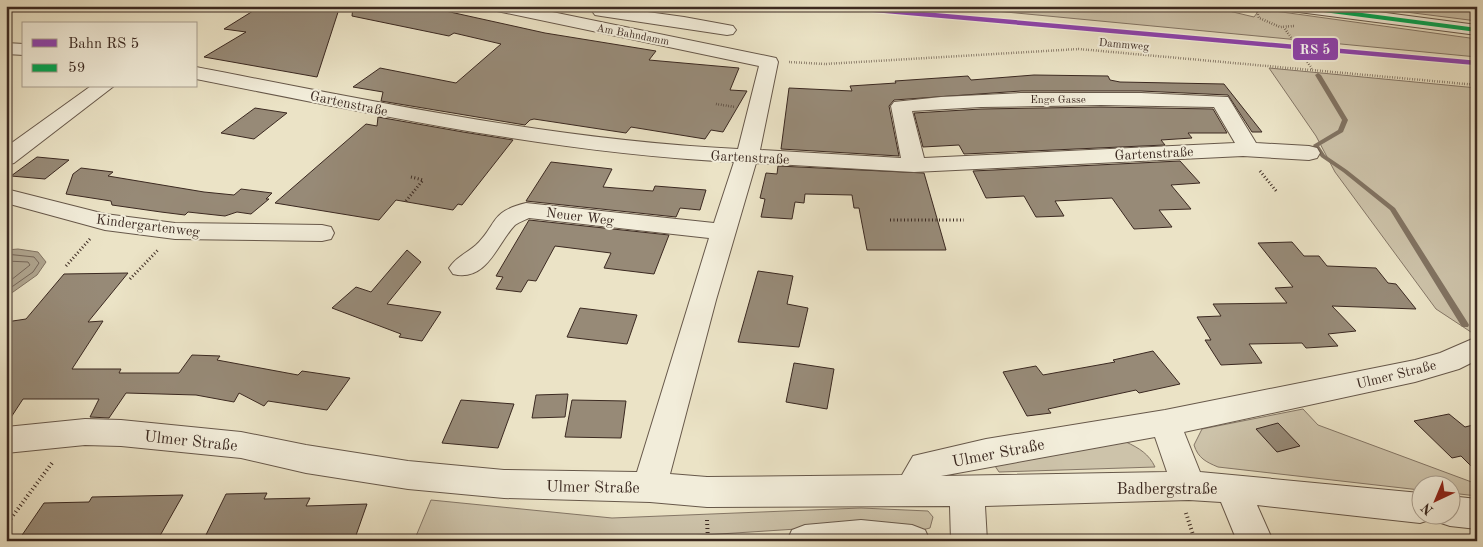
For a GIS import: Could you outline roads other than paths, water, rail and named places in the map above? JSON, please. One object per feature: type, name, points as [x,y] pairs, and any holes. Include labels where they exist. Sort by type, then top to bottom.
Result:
[{"type":"street","name":"Am Bahndamm","points":[[497,6],[769,62],[747,157]]},
{"type":"street","points":[[566,6],[684,22],[727,30]]},
{"type":"street","points":[[1291,6],[1477,30]]},
{"type":"street","points":[[6,48],[22,50]]},
{"type":"street","name":"Gartenstraße","points":[[198,73],[379,110],[559,140],[639,149],[747,157],[914,165],[1249,149],[1309,152]]},
{"type":"street","points":[[6,158],[101,88]]},
{"type":"street","name":"Enge Gasse","points":[[914,165],[901,106],[955,101],[1046,98],[1220,101],[1249,149]]},
{"type":"street","points":[[650,487],[722,232],[747,157]]},
{"type":"street","name":"Kindergartenweg","points":[[6,196],[105,222],[175,231],[322,233]]},
{"type":"street","name":"Neuer Weg","points":[[462,268],[486,250],[507,219],[526,210],[722,232]]},
{"type":"street","name":"Ulmer Straße","points":[[6,440],[85,432],[121,433],[242,445],[306,459],[408,476],[504,484],[650,487],[708,492],[912,490],[925,466],[986,453],[1166,422],[1415,372],[1448,361],[1477,348]]},
{"type":"street","points":[[1166,422],[1189,486]]},
{"type":"street","name":"Badbergstraße","points":[[912,490],[967,492],[1189,486],[1232,488],[1410,507]]},
{"type":"street","points":[[1232,488],[1255,541]]},
{"type":"street","points":[[967,492],[969,541]]},
{"type":"street","points":[[1460,512],[1477,514]]},
{"type":"street","points":[[805,541],[861,536],[912,541]]},
{"type":"water","points":[[18,249],[38,252],[46,262],[37,275],[6,297],[6,250]]},
{"type":"waterway","points":[[1318,75],[1345,120],[1341,131],[1316,145],[1323,156],[1393,209],[1465,325]]}]
